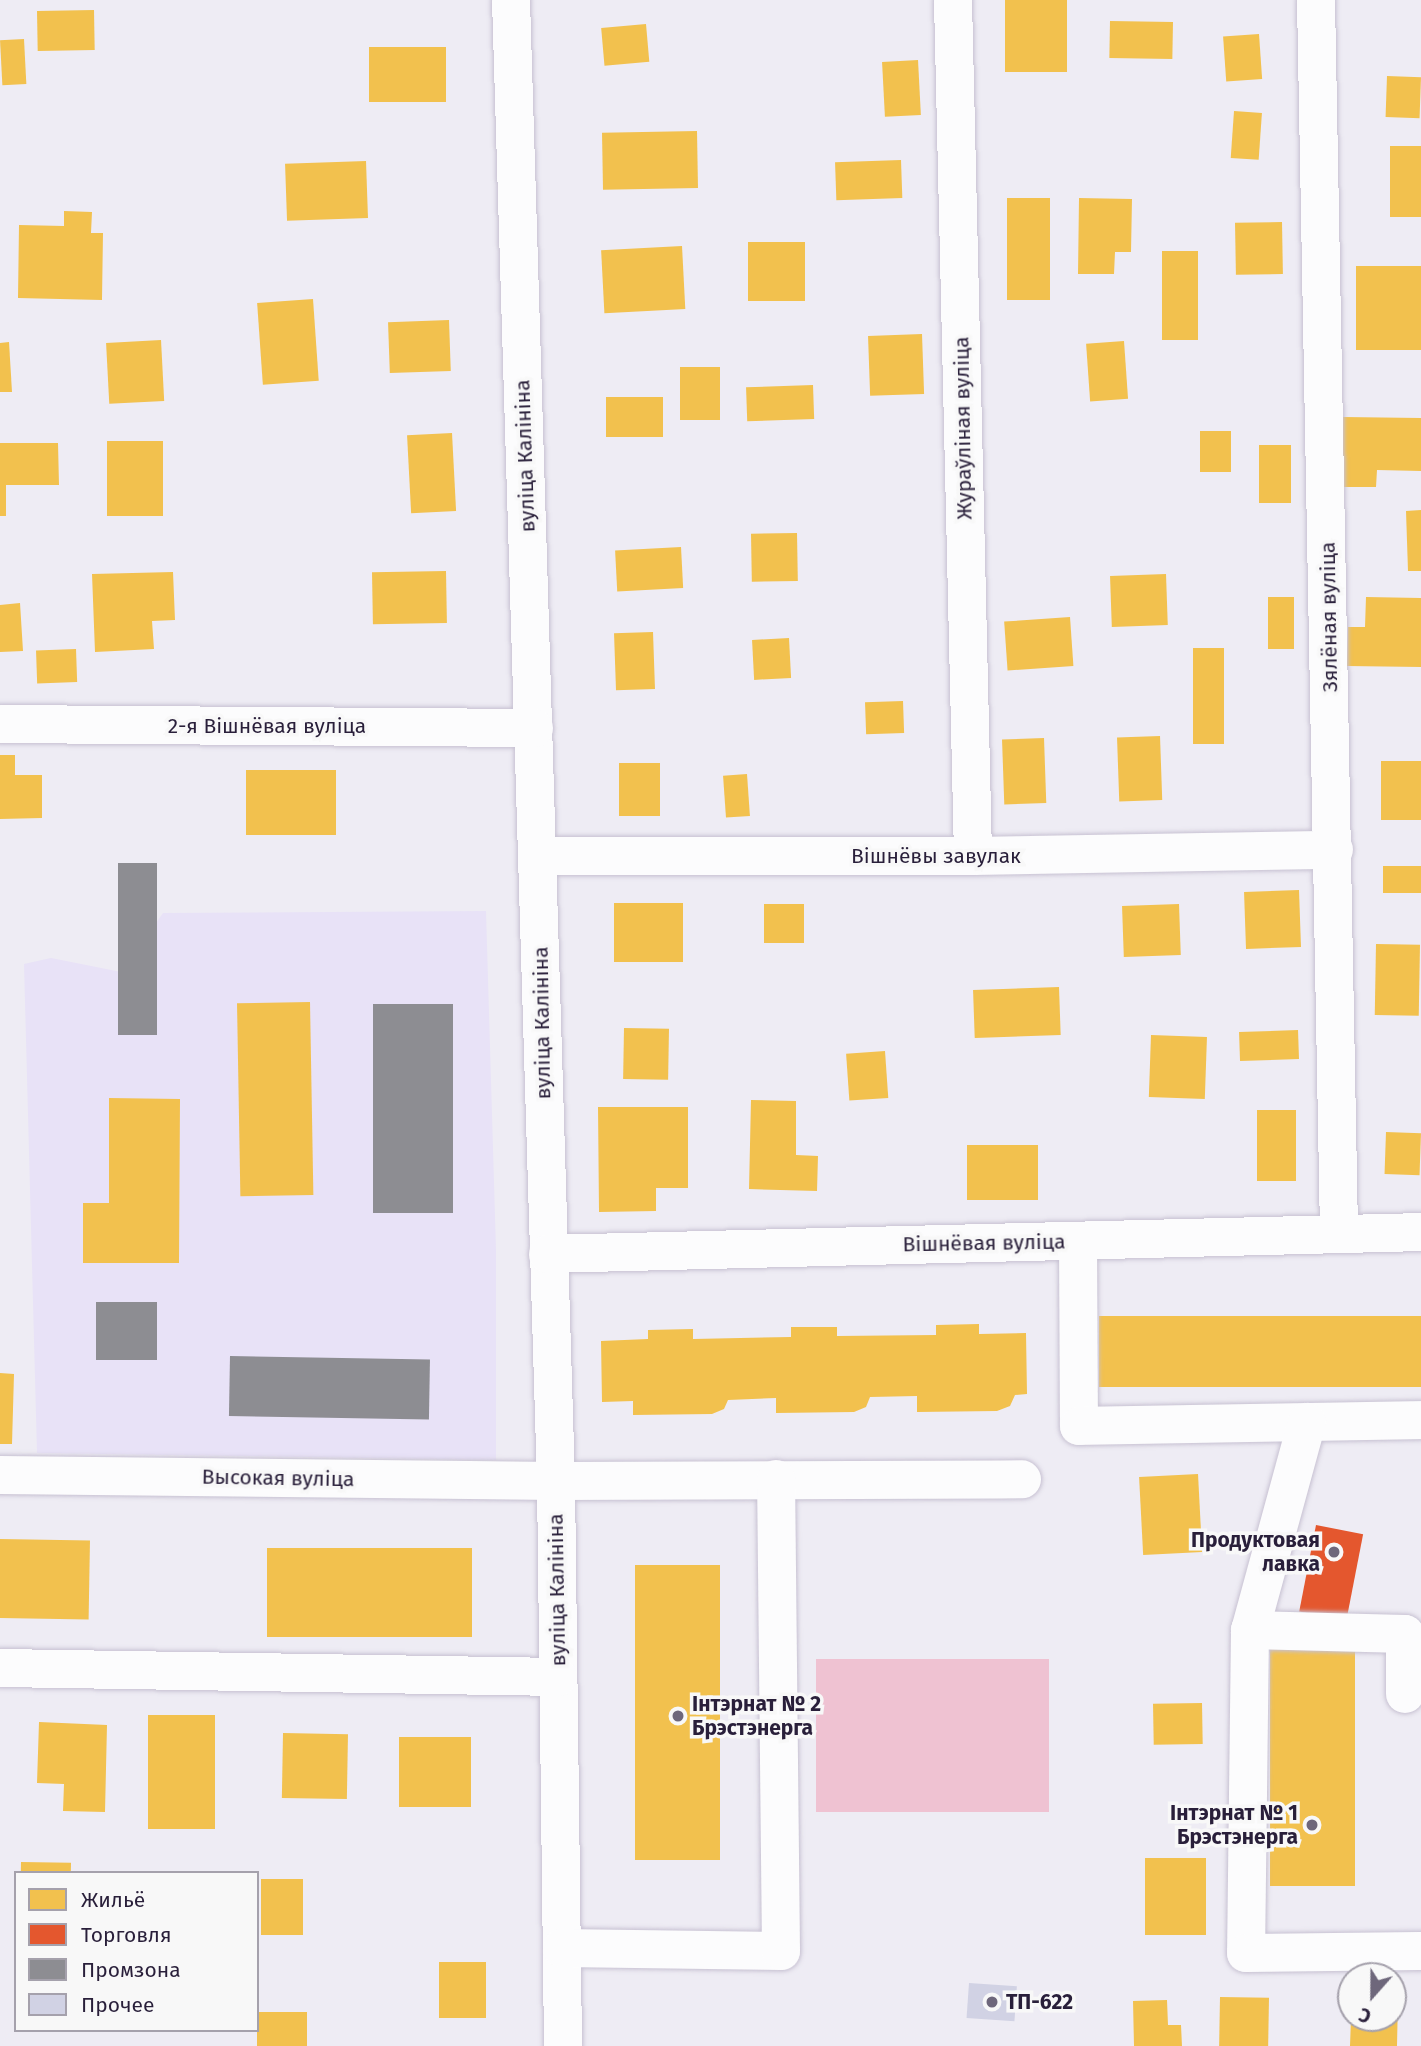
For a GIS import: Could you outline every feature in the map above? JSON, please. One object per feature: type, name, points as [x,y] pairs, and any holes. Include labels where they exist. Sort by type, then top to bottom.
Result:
[{"type":"street","name":"вуліца Калініна","points":[[510,0],[556,1481],[563,2046]]},
{"type":"street","name":"Жураўліная вуліца","points":[[953,0],[973,856]]},
{"type":"street","name":"Зялёная вуліца","points":[[1316,0],[1334,850],[1339,1234]]},
{"type":"street","name":"2-я Вішнёвая вуліца","points":[[0,724],[534,728]]},
{"type":"street","name":"Вішнёвы завулак","points":[[538,856],[973,856],[1334,850]]},
{"type":"street","name":"Вішнёвая вуліца","points":[[548,1254],[1421,1232]]},
{"type":"street","points":[[1078,1241],[1079,1426],[1421,1420]]},
{"type":"street","points":[[1307,1422],[1250,1630],[1246,1953],[1421,1951]]},
{"type":"street","name":"Высокая вуліца","points":[[0,1475],[556,1481],[1022,1479]]},
{"type":"street","points":[[562,1948],[781,1951],[776,1479]]},
{"type":"street","points":[[1250,1630],[1405,1634],[1405,1694]]},
{"type":"street","points":[[0,1668],[558,1677]]},
{"type":"shaded area","points":[[486,911],[496,1250],[496,1460],[37,1453],[24,964],[51,958],[121,972],[163,913]]},
{"type":"shaded area","points":[[816,1659],[1049,1659],[1049,1812],[816,1812]]},
{"type":"building: Жильё","points":[[1005,0],[1067,0],[1067,72],[1005,72]]},
{"type":"building: Жильё","points":[[94,10],[95,50],[38,51],[37,11]]},
{"type":"building: Жильё","points":[[1110,21],[1173,22],[1172,59],[1109,58]]},
{"type":"building: Жильё","points":[[646,24],[649,62],[604,66],[601,28]]},
{"type":"building: Жильё","points":[[1259,34],[1262,79],[1226,81],[1223,37]]},
{"type":"building: Жильё","points":[[24,39],[26,84],[2,85],[0,40]]},
{"type":"building: Жильё","points":[[369,47],[446,47],[446,102],[369,102]]},
{"type":"building: Жильё","points":[[918,60],[921,115],[885,117],[882,62]]},
{"type":"building: Жильё","points":[[1387,76],[1421,77],[1420,118],[1386,117]]},
{"type":"building: Жильё","points":[[1234,111],[1262,113],[1259,160],[1231,158]]},
{"type":"building: Жильё","points":[[697,131],[698,188],[603,190],[602,133]]},
{"type":"building: Жильё","points":[[1390,146],[1421,146],[1421,217],[1390,217]]},
{"type":"building: Жильё","points":[[901,160],[902,198],[836,200],[835,162]]},
{"type":"building: Жильё","points":[[366,161],[368,218],[287,221],[285,164]]},
{"type":"building: Жильё","points":[[1007,198],[1050,198],[1050,300],[1007,300]]},
{"type":"building: Жильё","points":[[1079,198],[1132,199],[1131,252],[1115,252],[1114,274],[1078,274]]},
{"type":"building: Жильё","points":[[64,211],[92,212],[91,233],[103,233],[102,300],[18,298],[19,225],[64,226]]},
{"type":"building: Жильё","points":[[1282,222],[1283,274],[1236,275],[1235,223]]},
{"type":"building: Жильё","points":[[748,242],[805,242],[805,301],[748,301]]},
{"type":"building: Жильё","points":[[682,246],[685,309],[604,313],[601,250]]},
{"type":"building: Жильё","points":[[1162,251],[1198,251],[1198,340],[1162,340]]},
{"type":"building: Жильё","points":[[1356,266],[1421,266],[1421,350],[1356,350]]},
{"type":"building: Жильё","points":[[313,299],[319,381],[263,385],[257,303]]},
{"type":"building: Жильё","points":[[449,320],[451,371],[390,373],[388,322]]},
{"type":"building: Жильё","points":[[922,334],[924,394],[870,396],[868,336]]},
{"type":"building: Жильё","points":[[161,340],[164,401],[109,404],[106,343]]},
{"type":"building: Жильё","points":[[1124,341],[1128,399],[1090,402],[1086,344]]},
{"type":"building: Жильё","points":[[9,342],[12,392],[0,392],[0,343]]},
{"type":"building: Жильё","points":[[680,367],[720,367],[720,420],[680,420]]},
{"type":"building: Жильё","points":[[813,385],[814,419],[747,421],[746,387]]},
{"type":"building: Жильё","points":[[606,397],[663,397],[663,437],[606,437]]},
{"type":"building: Жильё","points":[[1343,417],[1421,418],[1421,471],[1377,470],[1376,487],[1342,487]]},
{"type":"building: Жильё","points":[[1200,431],[1231,431],[1231,472],[1200,472]]},
{"type":"building: Жильё","points":[[452,433],[456,511],[411,513],[407,435]]},
{"type":"building: Жильё","points":[[107,441],[163,441],[163,516],[107,516]]},
{"type":"building: Жильё","points":[[0,443],[58,443],[59,485],[6,485],[6,516],[0,516]]},
{"type":"building: Жильё","points":[[1259,445],[1291,445],[1291,503],[1259,503]]},
{"type":"building: Жильё","points":[[1421,510],[1421,571],[1408,571],[1406,511]]},
{"type":"building: Жильё","points":[[797,533],[798,581],[752,582],[751,534]]},
{"type":"building: Жильё","points":[[681,547],[683,588],[617,591],[615,550]]},
{"type":"building: Жильё","points":[[446,571],[447,623],[373,624],[372,572]]},
{"type":"building: Жильё","points":[[173,572],[175,620],[152,621],[154,649],[95,652],[92,574]]},
{"type":"building: Жильё","points":[[1166,574],[1168,625],[1112,627],[1110,576]]},
{"type":"building: Жильё","points":[[1268,597],[1294,597],[1294,649],[1268,649]]},
{"type":"building: Жильё","points":[[1366,597],[1421,598],[1421,667],[1347,666],[1348,627],[1365,627]]},
{"type":"building: Жильё","points":[[20,603],[23,651],[0,652],[0,605]]},
{"type":"building: Жильё","points":[[1070,617],[1073,666],[1008,670],[1004,622]]},
{"type":"building: Жильё","points":[[653,632],[655,689],[616,690],[614,633]]},
{"type":"building: Жильё","points":[[789,638],[791,678],[754,680],[752,640]]},
{"type":"building: Жильё","points":[[1193,648],[1224,648],[1224,744],[1193,744]]},
{"type":"building: Жильё","points":[[76,649],[77,682],[37,683],[36,650]]},
{"type":"building: Жильё","points":[[903,701],[904,733],[866,734],[865,702]]},
{"type":"building: Жильё","points":[[1160,736],[1162,800],[1119,801],[1117,738]]},
{"type":"building: Жильё","points":[[1044,738],[1046,803],[1004,804],[1002,739]]},
{"type":"building: Жильё","points":[[0,755],[15,755],[15,775],[42,775],[42,818],[0,819]]},
{"type":"building: Жильё","points":[[1381,761],[1421,761],[1421,820],[1381,820]]},
{"type":"building: Жильё","points":[[619,763],[660,763],[660,816],[619,816]]},
{"type":"building: Жильё","points":[[246,770],[336,770],[336,835],[246,835]]},
{"type":"building: Жильё","points":[[747,774],[750,816],[726,818],[723,776]]},
{"type":"building: Жильё","points":[[1383,866],[1421,866],[1421,893],[1383,893]]},
{"type":"building: Жильё","points":[[1299,890],[1301,947],[1246,949],[1244,892]]},
{"type":"building: Жильё","points":[[614,903],[683,903],[683,962],[614,962]]},
{"type":"building: Жильё","points":[[764,904],[804,904],[804,943],[764,943]]},
{"type":"building: Жильё","points":[[1179,904],[1181,955],[1124,957],[1122,906]]},
{"type":"building: Жильё","points":[[1376,944],[1420,945],[1419,1016],[1375,1015]]},
{"type":"building: Жильё","points":[[1059,987],[1061,1035],[975,1038],[973,990]]},
{"type":"building: Жильё","points":[[310,1002],[313,1195],[240,1196],[237,1003]]},
{"type":"building: Жильё","points":[[624,1028],[669,1029],[668,1080],[623,1079]]},
{"type":"building: Жильё","points":[[1298,1030],[1299,1059],[1240,1061],[1239,1032]]},
{"type":"building: Жильё","points":[[1151,1035],[1207,1037],[1205,1099],[1149,1097]]},
{"type":"building: Жильё","points":[[885,1051],[888,1098],[849,1101],[846,1054]]},
{"type":"building: Жильё","points":[[109,1098],[180,1099],[179,1263],[83,1263],[83,1203],[109,1203]]},
{"type":"building: Жильё","points":[[751,1100],[796,1101],[796,1155],[818,1156],[817,1191],[749,1189]]},
{"type":"building: Жильё","points":[[598,1107],[688,1107],[688,1188],[656,1188],[656,1211],[599,1212]]},
{"type":"building: Жильё","points":[[1257,1110],[1296,1110],[1296,1181],[1257,1181]]},
{"type":"building: Жильё","points":[[1386,1132],[1421,1133],[1420,1175],[1385,1174]]},
{"type":"building: Жильё","points":[[967,1145],[1038,1145],[1038,1200],[967,1200]]},
{"type":"building: Жильё","points":[[1099,1316],[1421,1316],[1421,1387],[1099,1387]]},
{"type":"building: Жильё","points":[[979,1324],[979,1334],[1026,1333],[1027,1394],[1015,1395],[1010,1406],[997,1411],[917,1412],[917,1396],[870,1397],[866,1407],[854,1412],[776,1413],[776,1398],[728,1400],[724,1409],[712,1414],[633,1415],[633,1401],[602,1402],[601,1341],[648,1339],[648,1330],[693,1329],[693,1339],[791,1337],[791,1327],[837,1327],[837,1336],[936,1335],[936,1325]]},
{"type":"building: Жильё","points":[[0,1373],[14,1374],[12,1444],[0,1444]]},
{"type":"building: Жильё","points":[[1198,1474],[1202,1552],[1143,1555],[1139,1477]]},
{"type":"building: Жильё","points":[[0,1539],[90,1541],[89,1620],[0,1618]]},
{"type":"building: Жильё","points":[[267,1548],[472,1548],[472,1637],[267,1637]]},
{"type":"building: Жильё","name":"Інтэрнат № 2 Брэстэнерга","points":[[635,1565],[720,1565],[720,1860],[635,1860]]},
{"type":"building: Жильё","name":"Інтэрнат № 1 Брэстэнерга","points":[[1270,1646],[1355,1646],[1355,1886],[1270,1886]]},
{"type":"building: Жильё","points":[[1202,1703],[1203,1744],[1154,1745],[1153,1704]]},
{"type":"building: Жильё","points":[[148,1715],[215,1715],[215,1829],[148,1829]]},
{"type":"building: Жильё","points":[[39,1722],[107,1725],[105,1812],[63,1811],[64,1784],[37,1783]]},
{"type":"building: Жильё","points":[[283,1733],[348,1734],[347,1799],[282,1798]]},
{"type":"building: Жильё","points":[[399,1737],[471,1737],[471,1807],[399,1807]]},
{"type":"building: Жильё","points":[[1145,1858],[1206,1858],[1206,1935],[1145,1935]]},
{"type":"building: Жильё","points":[[21,1862],[71,1863],[71,1871],[21,1871]]},
{"type":"building: Жильё","points":[[261,1879],[303,1879],[303,1935],[261,1935]]},
{"type":"building: Жильё","points":[[439,1962],[486,1962],[486,2018],[439,2018]]},
{"type":"building: Жильё","points":[[1220,1997],[1269,1998],[1268,2046],[1219,2046]]},
{"type":"building: Жильё","points":[[1167,2000],[1168,2025],[1181,2025],[1182,2046],[1134,2046],[1133,2001]]},
{"type":"building: Жильё","points":[[259,2012],[307,2012],[307,2046],[257,2046]]},
{"type":"building: Жильё","points":[[1350,2032],[1397,2032],[1397,2046],[1350,2046]]},
{"type":"building: Торговля","points":[[1316,1525],[1363,1534],[1346,1621],[1299,1611]]},
{"type":"building: Промзона","points":[[118,863],[157,863],[157,1035],[118,1035]]},
{"type":"building: Промзона","points":[[373,1004],[453,1004],[453,1213],[373,1213]]},
{"type":"building: Промзона","points":[[96,1302],[157,1302],[157,1360],[96,1360]]},
{"type":"building: Промзона","points":[[230,1356],[430,1359],[429,1419],[229,1416]]},
{"type":"building: Прочее","name":"ТП-622","points":[[969,1983],[1017,1986],[1014,2021],[967,2018]]},
{"type":"place","name":"Продуктовая лавка","points":[[1334,1552]]},
{"type":"place","name":"Інтэрнат № 2 Брэстэнерга","points":[[678,1716]]},
{"type":"place","name":"Інтэрнат № 1 Брэстэнерга","points":[[1312,1825]]},
{"type":"place","name":"ТП-622","points":[[992,2002]]}]
